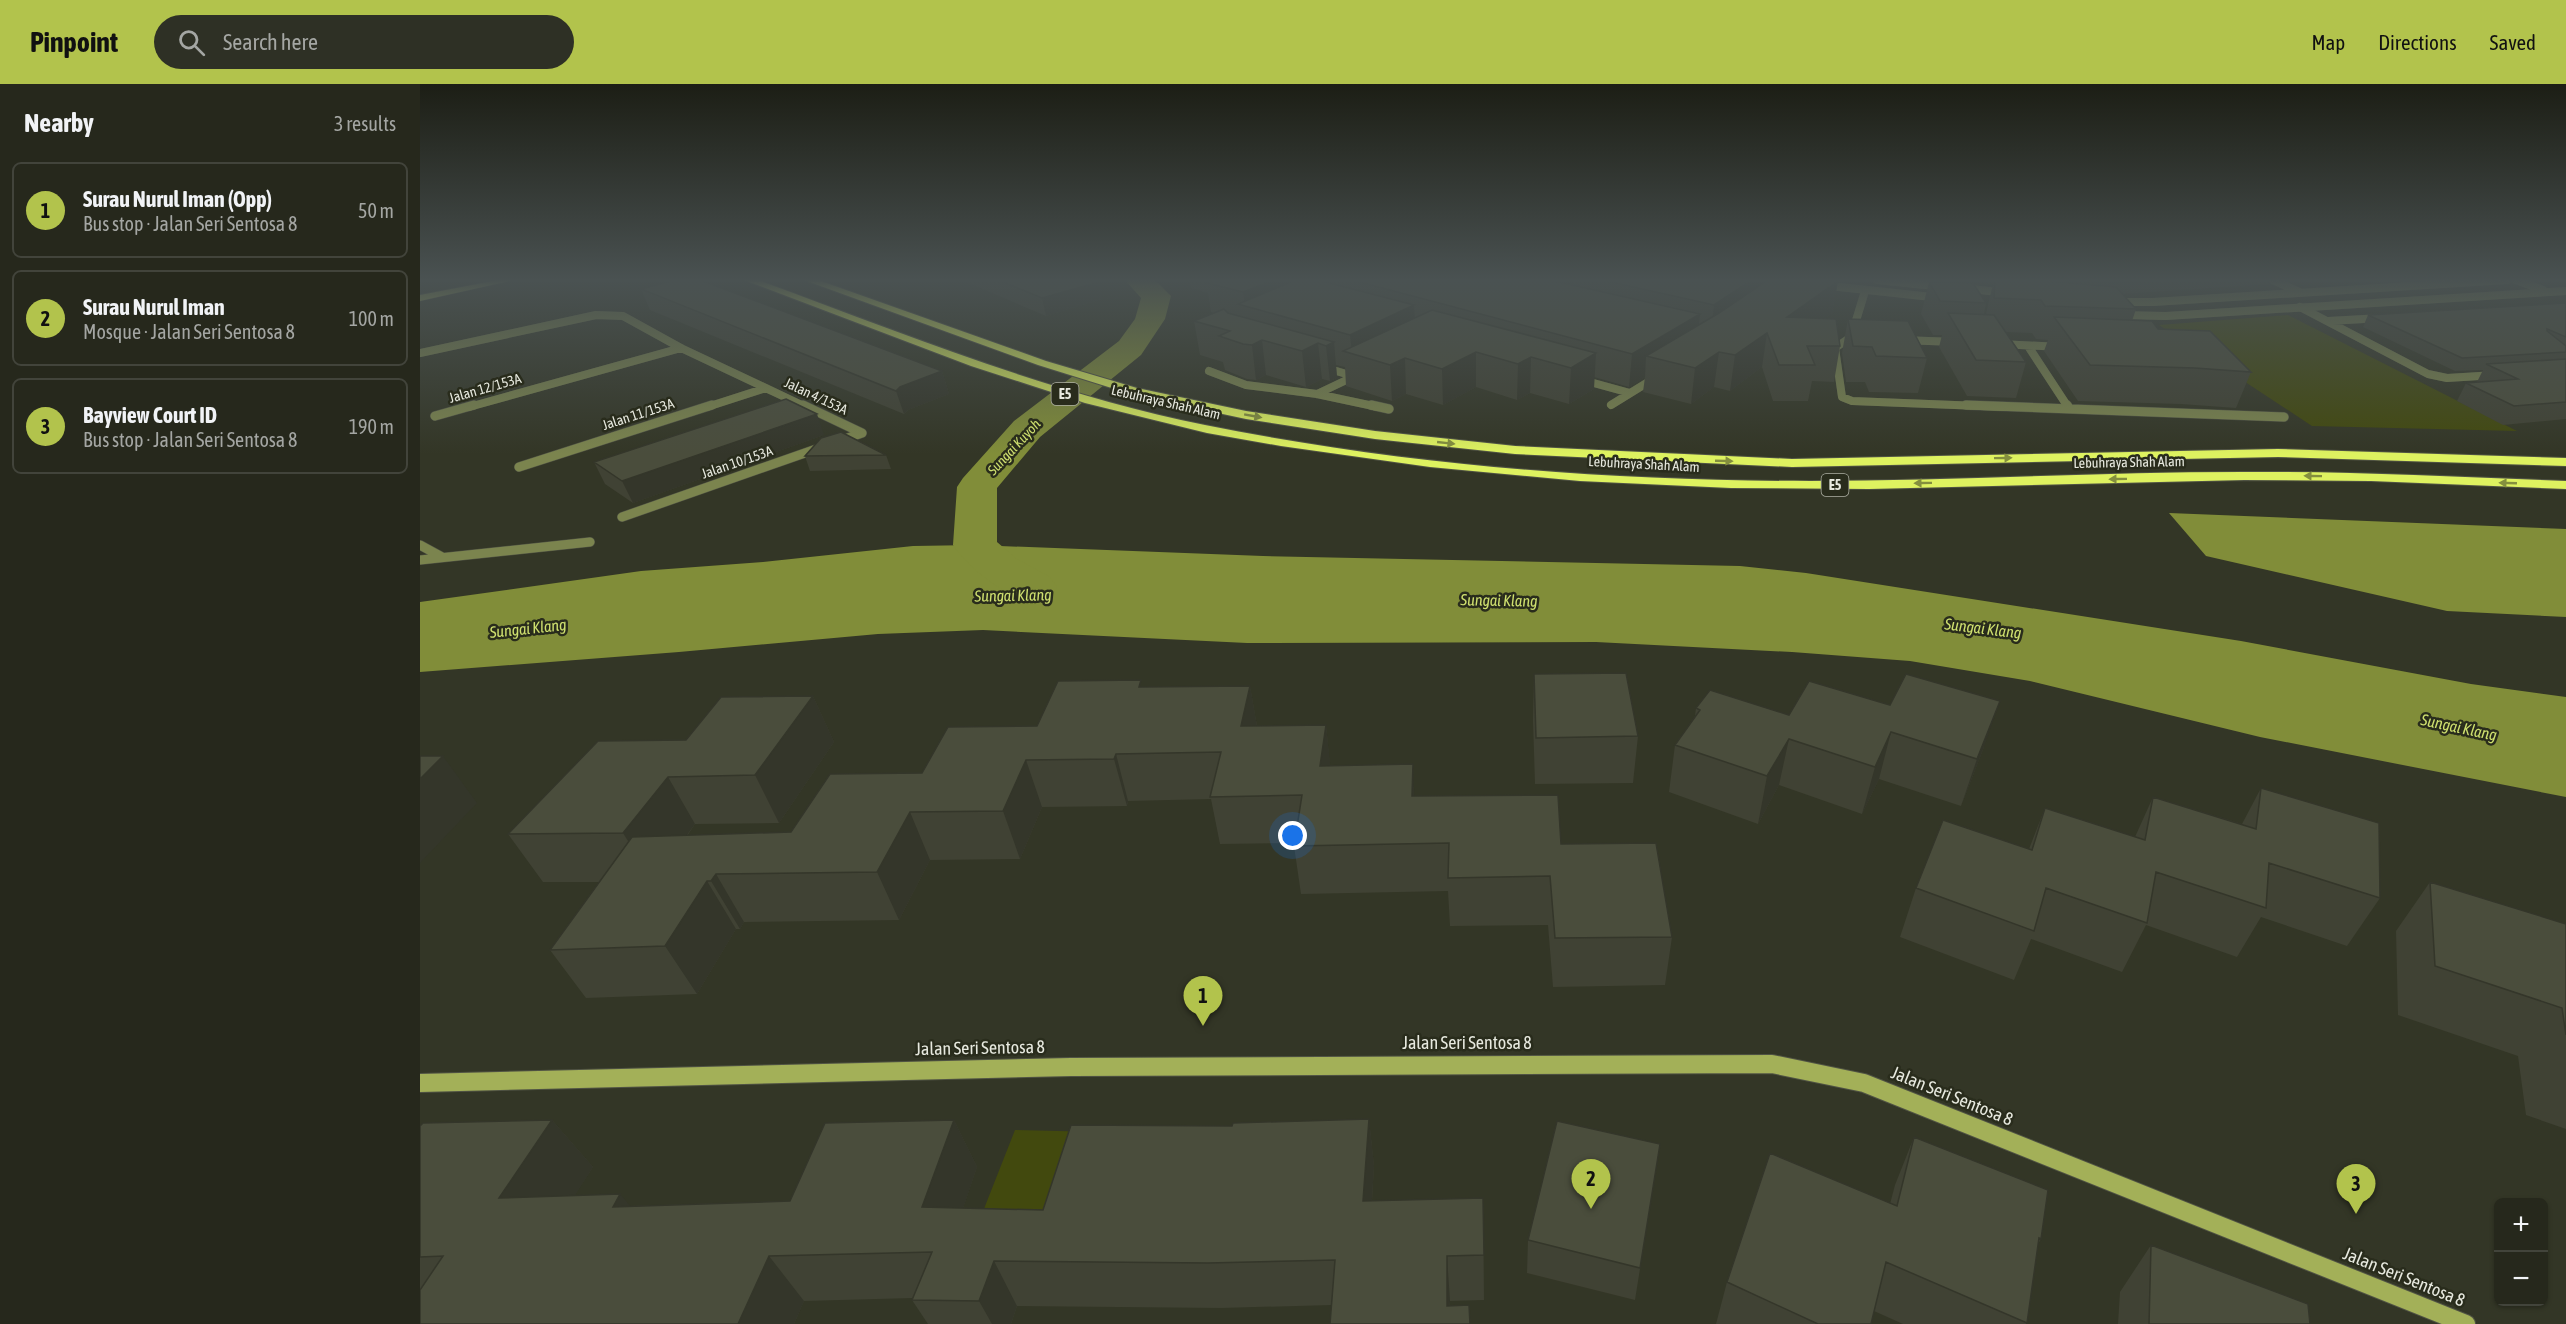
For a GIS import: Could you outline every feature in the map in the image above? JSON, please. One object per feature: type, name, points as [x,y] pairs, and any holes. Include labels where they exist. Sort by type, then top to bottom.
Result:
[{"type":"highway","name":"Lebuhraya Shah Alam","points":[[904,338],[1019,381],[1110,407],[1202,428],[1360,456],[1536,475],[1690,483],[1805,485],[2306,476],[2566,485]]},
{"type":"highway","name":"Lebuhraya Shah Alam","points":[[971,338],[1042,363],[1134,391],[1246,415],[1375,435],[1515,450],[1792,463],[2278,453],[2566,462]]},
{"type":"main road","name":"Jalan Seri Sentosa 8","points":[[420,1083],[1071,1067],[1773,1064],[1864,1083],[2466,1324]]},
{"type":"street","name":"Jalan 4/153A","points":[[420,353],[490,338]]},
{"type":"street","name":"Jalan 4/153A","points":[[662,338],[862,433]]},
{"type":"street","points":[[1850,338],[1835,348],[1842,397],[1852,401],[2284,417]]},
{"type":"street","points":[[2360,338],[2428,374],[2446,378],[2506,374]]},
{"type":"street","points":[[1887,339],[1969,343]]},
{"type":"street","points":[[1993,344],[2075,348]]},
{"type":"street","points":[[2028,346],[2069,408]]},
{"type":"street","name":"Jalan 12/153A","points":[[435,416],[681,348]]},
{"type":"street","points":[[1310,363],[1353,376]]},
{"type":"street","points":[[1611,405],[1666,370]]},
{"type":"street","points":[[1209,371],[1245,385],[1317,394],[1389,409]]},
{"type":"street","points":[[1317,394],[1363,371]]},
{"type":"street","points":[[1575,378],[1630,393]]},
{"type":"street","name":"Jalan 11/153A","points":[[519,466],[766,388]]},
{"type":"street","name":"Jalan 10/153A","points":[[622,518],[862,433]]},
{"type":"street","points":[[420,560],[590,542]]},
{"type":"street","points":[[420,545],[442,557]]},
{"type":"shaded area","points":[[2178,338],[2333,338],[2517,431],[2312,426]]},
{"type":"shaded area","points":[[1015,1130],[1100,1132],[1069,1227],[978,1224]]},
{"type":"water","points":[[2169,513],[2566,529],[2566,617],[2447,611],[2206,556]]},
{"type":"water","name":"Sungai Klang","points":[[975,545],[1263,556],[1740,566],[1806,573],[2241,641],[2471,684],[2566,697],[2566,797],[2260,737],[2030,681],[1910,661],[1792,652],[1596,642],[1247,643],[983,630],[878,634],[420,672],[420,602],[641,571],[763,562],[913,546]]},
{"type":"building","points":[[763,338],[854,338],[942,371],[900,387],[896,391]]},
{"type":"building","points":[[1225,338],[1319,338],[1334,342],[1326,346],[1318,343],[1302,351],[1262,340],[1252,345]]},
{"type":"building","points":[[1372,338],[1538,338],[1596,353],[1571,368],[1531,357],[1518,364],[1476,352],[1442,369],[1405,358],[1390,365],[1343,351]]},
{"type":"building","points":[[1571,338],[1659,338],[1632,354]]},
{"type":"building","points":[[1677,338],[1760,338],[1735,355],[1719,352],[1695,368],[1646,356]]},
{"type":"building","points":[[1769,338],[1839,338],[1840,346],[1807,346],[1815,365],[1779,365]]},
{"type":"building","points":[[1851,338],[1917,338],[1927,358],[1876,356],[1872,347],[1853,346]]},
{"type":"building","points":[[1963,338],[2010,338],[2026,362],[1976,360]]},
{"type":"building","points":[[2070,338],[2217,338],[2251,372],[2195,368],[2090,365]]},
{"type":"building","points":[[2418,338],[2556,338],[2566,346],[2566,352],[2462,358]]},
{"type":"building","points":[[2566,359],[2566,402],[2514,406],[2466,383],[2518,379],[2486,364]]},
{"type":"building","points":[[786,399],[817,414],[622,481],[594,462]]},
{"type":"building","points":[[841,432],[886,455],[805,456],[821,438]]},
{"type":"building","points":[[1626,673],[1638,736],[1536,738],[1534,674]]},
{"type":"building","points":[[1906,674],[2000,701],[1977,759],[1891,732],[1875,767],[1789,739],[1767,776],[1675,745],[1700,710],[1696,708],[1710,690],[1789,715],[1809,681],[1890,705]]},
{"type":"building","points":[[1141,680],[1139,687],[1250,686],[1241,726],[1326,725],[1320,766],[1413,764],[1412,796],[1558,795],[1561,844],[1656,843],[1672,937],[1555,938],[1550,876],[1448,878],[1449,843],[1294,846],[1302,795],[1210,797],[1221,752],[1116,754],[1114,759],[1026,760],[1003,811],[910,812],[877,872],[716,874],[711,881],[707,881],[665,946],[550,950],[632,837],[791,832],[830,774],[922,773],[948,727],[1037,726],[1058,681]]},
{"type":"building","points":[[813,696],[755,775],[668,777],[623,833],[508,834],[598,741],[686,740],[721,697]]},
{"type":"building","points":[[420,756],[443,756],[420,779]]},
{"type":"building","points":[[2261,788],[2379,823],[2380,898],[2269,863],[2266,908],[2156,872],[2147,923],[2046,888],[2034,931],[1916,888],[1943,820],[2032,850],[2045,808],[2145,840],[2153,797],[2256,829]]},
{"type":"building","points":[[2430,882],[2566,924],[2566,1035],[2562,1008],[2435,966]]},
{"type":"building","points":[[1369,1119],[1363,1201],[1483,1198],[1484,1255],[1447,1256],[1447,1306],[1469,1305],[1470,1324],[1330,1324],[1335,1260],[1208,1263],[994,1261],[979,1301],[912,1300],[932,1252],[769,1256],[738,1324],[420,1324],[420,1290],[443,1256],[420,1257],[420,1126],[423,1123],[552,1120],[499,1198],[620,1194],[613,1207],[790,1201],[825,1123],[954,1120],[922,1207],[1043,1210],[1071,1125],[1232,1126],[1233,1123]]},
{"type":"building","points":[[1557,1121],[1660,1144],[1640,1268],[1528,1240]]},
{"type":"building","points":[[1914,1137],[2048,1190],[2027,1323],[1886,1262],[1871,1324],[1818,1324],[1727,1282],[1770,1153],[1897,1206]]},
{"type":"building","points":[[2151,1245],[2308,1304],[2310,1324],[2149,1324]]},
{"type":"waterway","name":"Sungai Kuyoh","points":[[1034,587],[1001,569],[975,545],[977,487],[1027,429],[1130,348],[1137,338]]},
{"type":"place","name":"Surau Nurul Iman (Opp)","points":[[1203,1026]]},
{"type":"place","name":"Surau Nurul Iman","points":[[1591,1209]]},
{"type":"place","name":"Bayview Court ID","points":[[2356,1214]]}]
